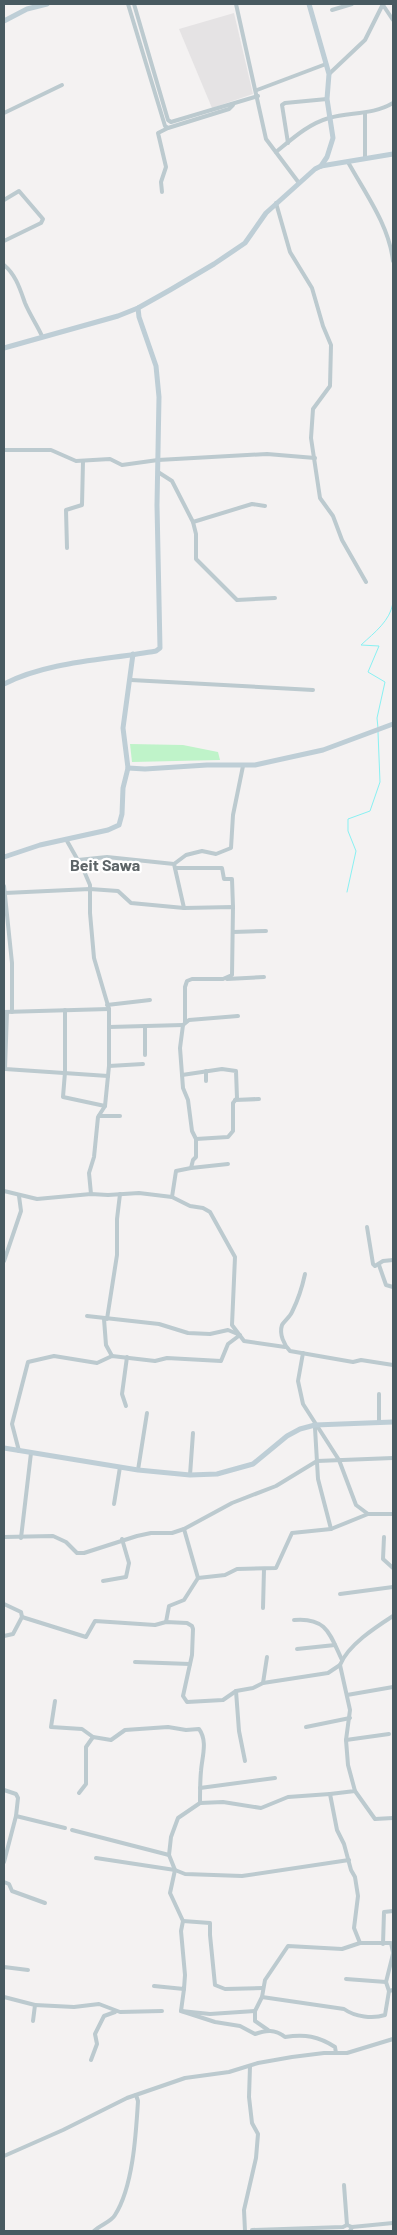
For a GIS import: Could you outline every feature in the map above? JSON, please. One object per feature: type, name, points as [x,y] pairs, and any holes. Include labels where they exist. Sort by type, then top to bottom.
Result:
[{"type":"street","points":[[4,21],[27,9],[47,4]]},
{"type":"street","points":[[128,4],[165,126],[168,128]]},
{"type":"street","points":[[134,4],[168,120],[174,122],[228,104],[233,105]]},
{"type":"street","points":[[236,4],[257,90],[266,139],[299,183]]},
{"type":"street","points":[[4,348],[138,308],[214,264],[245,243],[266,213],[321,166],[327,158],[332,138],[327,99],[329,74],[309,4]]},
{"type":"street","points":[[332,10],[352,4]]},
{"type":"street","points":[[329,74],[366,40],[383,4]]},
{"type":"street","points":[[383,4],[393,20]]},
{"type":"street","points":[[257,90],[326,64]]},
{"type":"street","points":[[4,113],[62,85]]},
{"type":"street","points":[[162,192],[161,182],[166,167],[158,133],[168,128],[229,109],[233,105],[258,96]]},
{"type":"street","points":[[288,143],[282,105],[285,103],[327,99]]},
{"type":"street","points":[[276,152],[309,126],[329,118],[365,113],[393,103]]},
{"type":"street","points":[[365,113],[365,159]]},
{"type":"street","points":[[321,166],[393,154]]},
{"type":"street","points":[[348,162],[376,212],[391,247],[393,261]]},
{"type":"street","points":[[4,200],[19,191],[43,219],[41,224],[4,241]]},
{"type":"street","points":[[276,203],[290,252],[312,288],[323,326],[332,345],[330,386],[313,409],[310,438],[315,458],[320,498],[333,516],[342,540],[366,582]]},
{"type":"street","points":[[4,264],[22,290],[25,302],[42,336]]},
{"type":"street","points":[[4,684],[32,672],[156,651],[160,648],[158,460],[160,412],[158,381],[138,308]]},
{"type":"street","points":[[4,450],[51,450],[76,461],[110,459],[122,465],[158,460],[267,454],[315,458]]},
{"type":"street","points":[[67,548],[66,510],[82,505],[83,461]]},
{"type":"street","points":[[158,472],[172,481],[192,522],[196,534],[196,559],[237,600],[275,598]]},
{"type":"street","points":[[192,522],[252,504],[265,506]]},
{"type":"street","points":[[4,857],[40,845],[66,841],[108,830],[119,825],[122,814],[122,788],[128,768],[123,728],[133,654]]},
{"type":"street","points":[[131,680],[313,690]]},
{"type":"street","points":[[128,768],[145,769],[207,765],[243,766],[271,762],[323,750],[393,724]]},
{"type":"street","points":[[175,866],[186,855],[202,852],[216,854],[231,848],[233,815],[243,766]]},
{"type":"street","points":[[66,841],[78,860],[90,889],[94,958],[108,1007],[110,1027],[105,1106],[99,1116],[90,1173],[91,1194]]},
{"type":"street","points":[[78,860],[108,857],[175,866],[222,868],[224,879],[232,879],[233,971],[227,978]]},
{"type":"street","points":[[175,866],[184,908]]},
{"type":"street","points":[[4,886],[12,963],[12,1012]]},
{"type":"street","points":[[5,893],[90,889],[118,891],[131,903],[184,908],[233,907]]},
{"type":"street","points":[[233,932],[266,931]]},
{"type":"street","points":[[191,1168],[196,1156],[196,1139],[192,1131],[191,1112],[182,1075],[180,1048],[187,981],[192,979],[264,977]]},
{"type":"street","points":[[108,1076],[5,1069],[5,1012],[108,1007],[150,1000]]},
{"type":"street","points":[[65,1010],[63,1097],[105,1106]]},
{"type":"street","points":[[110,1027],[184,1024],[189,1020],[238,1016]]},
{"type":"street","points":[[145,1026],[145,1055]]},
{"type":"street","points":[[109,1066],[143,1064]]},
{"type":"street","points":[[182,1075],[222,1069],[236,1071],[237,1098],[233,1102],[233,1131],[228,1137],[196,1139]]},
{"type":"street","points":[[206,1071],[206,1081]]},
{"type":"street","points":[[235,1100],[259,1099]]},
{"type":"street","points":[[99,1116],[120,1116]]},
{"type":"street","points":[[172,1197],[176,1171],[228,1164]]},
{"type":"street","points":[[4,1191],[37,1199],[91,1194],[139,1193],[172,1197],[190,1206],[203,1208],[210,1212],[235,1257],[232,1325],[244,1341],[285,1347],[290,1351],[353,1362],[361,1360],[393,1365]]},
{"type":"street","points":[[112,1356],[106,1345],[106,1319],[117,1255],[117,1219],[120,1194]]},
{"type":"street","points":[[4,1261],[21,1211],[19,1196]]},
{"type":"street","points":[[367,1228],[373,1264],[375,1266],[393,1260]]},
{"type":"street","points":[[380,1265],[386,1285],[393,1286]]},
{"type":"street","points":[[285,1347],[282,1325],[290,1315],[301,1293],[305,1274]]},
{"type":"street","points":[[87,1316],[159,1324],[188,1333],[210,1334],[228,1330],[240,1335]]},
{"type":"street","points":[[19,1451],[12,1424],[28,1362],[54,1356],[97,1363],[112,1356],[155,1361],[167,1358],[221,1361],[228,1344],[240,1335]]},
{"type":"street","points":[[303,1353],[298,1381],[299,1392],[315,1425],[338,1460],[356,1505],[368,1514]]},
{"type":"street","points":[[126,1406],[122,1394],[127,1357]]},
{"type":"street","points":[[379,1394],[379,1422]]},
{"type":"street","points":[[138,1470],[147,1413]]},
{"type":"street","points":[[4,1448],[138,1470],[190,1475],[217,1474],[253,1464],[286,1436],[300,1428],[315,1425],[393,1422]]},
{"type":"street","points":[[315,1425],[318,1479],[331,1528]]},
{"type":"street","points":[[190,1475],[193,1433]]},
{"type":"street","points":[[21,1538],[31,1453]]},
{"type":"street","points":[[4,1537],[53,1536],[66,1542],[77,1553],[84,1552],[122,1539],[151,1533],[172,1533],[184,1529],[232,1503],[276,1486],[317,1461],[393,1458]]},
{"type":"street","points":[[114,1504],[120,1467]]},
{"type":"street","points":[[198,1578],[225,1575],[237,1569],[276,1568],[292,1533],[331,1528],[368,1514],[393,1514]]},
{"type":"street","points":[[166,1622],[169,1606],[184,1600],[198,1578],[184,1529]]},
{"type":"street","points":[[384,1537],[383,1559],[393,1568]]},
{"type":"street","points":[[103,1581],[126,1577],[129,1563],[122,1539]]},
{"type":"street","points":[[263,1608],[264,1569]]},
{"type":"street","points":[[340,1594],[393,1587]]},
{"type":"street","points":[[4,1604],[21,1612],[22,1616],[86,1637],[95,1621],[154,1626],[166,1622],[187,1623],[192,1626],[192,1655],[183,1696],[187,1702],[223,1700],[236,1691],[253,1688],[263,1683],[328,1673],[341,1663],[366,1634],[393,1616]]},
{"type":"street","points":[[4,1636],[13,1634],[22,1616]]},
{"type":"street","points":[[294,1620],[303,1619],[320,1622],[325,1626],[335,1645],[341,1663],[347,1696],[350,1718],[346,1740],[348,1765],[356,1791],[375,1819],[393,1818]]},
{"type":"street","points":[[296,1649],[335,1645]]},
{"type":"street","points":[[263,1683],[266,1657]]},
{"type":"street","points":[[135,1662],[190,1664]]},
{"type":"street","points":[[347,1696],[393,1687]]},
{"type":"street","points":[[236,1691],[239,1731],[245,1761]]},
{"type":"street","points":[[55,1701],[52,1727],[82,1729],[93,1737],[111,1740],[125,1730],[168,1727],[186,1730],[199,1729],[203,1734],[204,1757],[200,1770],[200,1803]]},
{"type":"street","points":[[306,1727],[350,1718]]},
{"type":"street","points":[[346,1740],[389,1734]]},
{"type":"street","points":[[79,1793],[86,1784],[86,1747],[93,1737]]},
{"type":"street","points":[[200,1788],[275,1778]]},
{"type":"street","points":[[4,1790],[16,1794],[18,1798],[16,1816],[4,1862]]},
{"type":"street","points":[[182,2011],[185,1975],[180,1931],[183,1921],[170,1893],[174,1870],[169,1855],[171,1837],[178,1818],[200,1803],[230,1803],[261,1808],[288,1797],[356,1791]]},
{"type":"street","points":[[330,1794],[337,1830],[344,1844],[351,1870],[355,1877],[358,1896],[354,1928],[360,1943]]},
{"type":"street","points":[[16,1816],[65,1828]]},
{"type":"street","points":[[72,1830],[169,1855]]},
{"type":"street","points":[[96,1858],[174,1870],[185,1874],[242,1876],[349,1860]]},
{"type":"street","points":[[4,1882],[9,1884],[12,1892],[45,1903]]},
{"type":"street","points":[[383,1944],[384,1912],[393,1911]]},
{"type":"street","points":[[183,1921],[210,1923],[215,1985],[224,1989],[263,1988]]},
{"type":"street","points":[[262,1997],[344,2009],[350,2013],[375,2018],[385,2016],[391,1991],[386,1982],[393,1953],[392,1943],[360,1943],[342,1950],[288,1946],[265,1980],[262,1997],[255,2011],[255,2021],[268,2030],[285,2037],[301,2034],[319,2037],[335,2047],[336,2053]]},
{"type":"street","points":[[4,1967],[28,1970]]},
{"type":"street","points":[[346,1980],[386,1982]]},
{"type":"street","points":[[154,1986],[184,1989]]},
{"type":"street","points":[[4,1997],[35,2005],[74,2007],[99,2004],[120,2012]]},
{"type":"street","points":[[33,2021],[35,2005]]},
{"type":"street","points":[[91,2060],[96,2044],[95,2034],[104,2016],[120,2012],[162,2011]]},
{"type":"street","points":[[182,2011],[210,2014],[255,2011]]},
{"type":"street","points":[[182,2011],[215,2022],[240,2026],[255,2034],[268,2030]]},
{"type":"street","points":[[4,2156],[63,2130],[127,2098],[185,2078],[229,2072],[292,2057],[347,2053],[393,2039]]},
{"type":"street","points":[[245,2231],[244,2210],[256,2158],[258,2134],[252,2123],[249,2097],[250,2066]]},
{"type":"street","points":[[94,2231],[115,2217],[125,2190],[135,2147],[138,2102],[136,2095]]},
{"type":"street","points":[[344,2185],[350,2228]]},
{"type":"street","points":[[252,2230],[350,2228],[393,2223]]},
{"type":"shaded area","points":[[234,13],[253,94],[212,108],[179,29]]},
{"type":"green space","points":[[130,744],[183,745],[218,752],[220,760],[132,762]]},
{"type":"waterway","points":[[378,728],[377,718],[385,682],[368,672],[379,646],[361,645],[385,621],[393,603]]},
{"type":"waterway","points":[[347,892],[356,851],[348,831],[348,819],[370,811],[380,782],[378,732]]},
{"type":"district","name":"Beit Sawa","points":[[105,865]]}]
